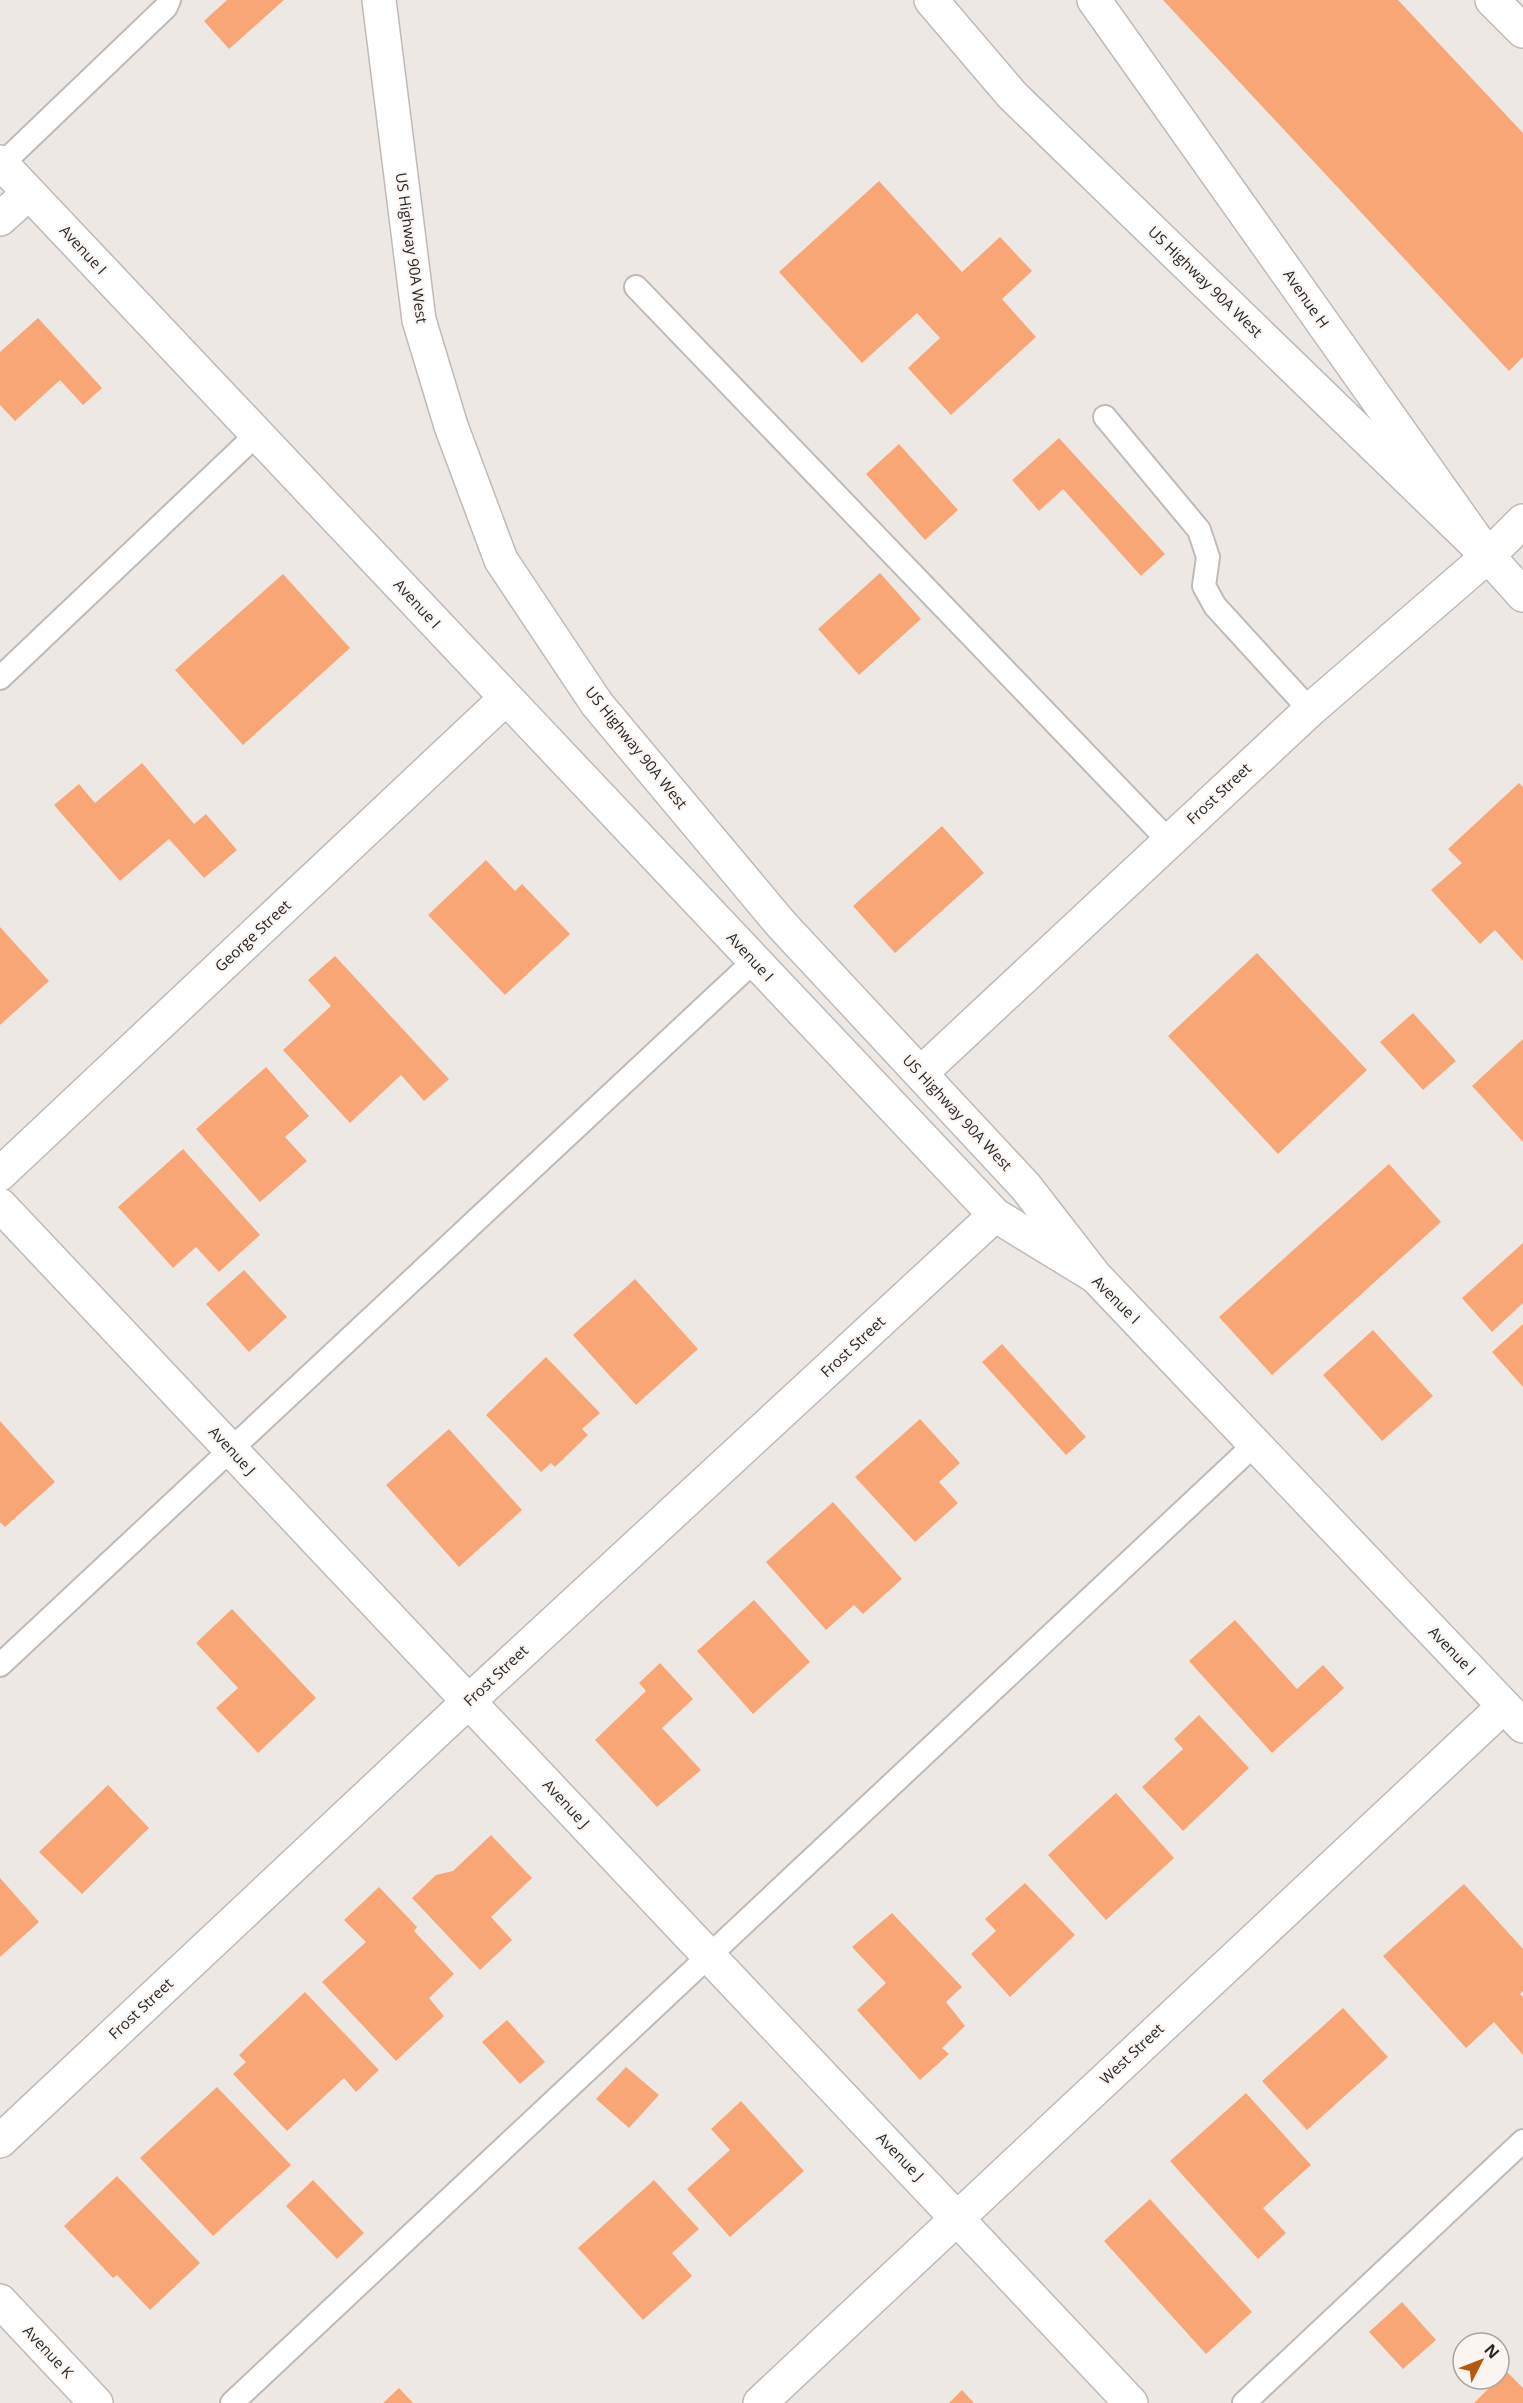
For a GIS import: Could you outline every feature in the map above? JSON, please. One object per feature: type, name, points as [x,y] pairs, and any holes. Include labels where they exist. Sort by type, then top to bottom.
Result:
[{"type":"street","name":"US Highway 90A West","points":[[379,0],[419,320],[451,426],[501,560],[597,704],[781,924],[1026,1187],[1095,1276]]},
{"type":"street","name":"US Highway 90A West","points":[[931,0],[1012,95],[1488,556]]},
{"type":"street","name":"Avenue H","points":[[1094,0],[1488,556],[1523,595]]},
{"type":"street","points":[[1492,0],[1523,31]]},
{"type":"street","name":"Avenue I","points":[[1,163],[994,1215],[1095,1276],[1513,1716]]},
{"type":"street","points":[[0,219],[29,193]]},
{"type":"street","name":"Frost Street","points":[[921,1073],[1310,710],[1488,556],[1523,521]]},
{"type":"street","name":"George Street","points":[[0,1174],[506,698]]},
{"type":"street","name":"Avenue J","points":[[0,1205],[1131,2403]]},
{"type":"street","name":"Frost Street","points":[[0,2141],[469,1701],[994,1215]]},
{"type":"street","name":"West Street","points":[[760,2403],[957,2218],[1513,1716]]},
{"type":"street","name":"Avenue K","points":[[0,2301],[96,2403]]},
{"type":"lane","points":[[1,163],[166,7],[169,0]]},
{"type":"lane","points":[[636,287],[1169,841]]},
{"type":"lane","points":[[1105,417],[1199,530],[1208,557],[1204,586],[1215,606],[1310,710]]},
{"type":"lane","points":[[0,678],[257,434]]},
{"type":"lane","points":[[0,1665],[754,960]]},
{"type":"lane","points":[[232,2403],[1256,1444]]},
{"type":"lane","points":[[1244,2403],[1523,2141]]},
{"type":"building","points":[[227,0],[284,0],[229,49],[204,21]]},
{"type":"building","points":[[1163,0],[1398,0],[1523,133],[1523,357],[1509,371]]},
{"type":"building","points":[[879,181],[962,272],[1000,237],[1032,271],[1002,299],[1036,337],[951,415],[908,368],[940,338],[917,313],[862,363],[779,272]]},
{"type":"building","points":[[38,318],[102,388],[83,405],[60,380],[15,421],[0,405],[0,352]]},
{"type":"building","points":[[1059,438],[1165,554],[1141,576],[1063,489],[1039,511],[1012,480]]},
{"type":"building","points":[[899,444],[958,510],[925,540],[866,474]]},
{"type":"building","points":[[880,573],[921,619],[859,675],[818,629]]},
{"type":"building","points":[[283,574],[350,648],[243,745],[175,670]]},
{"type":"building","points":[[142,763],[194,824],[206,814],[237,850],[204,878],[169,839],[120,881],[54,805],[79,784],[95,803]]},
{"type":"building","points":[[1519,783],[1523,787],[1523,961],[1495,930],[1480,944],[1431,890],[1462,863],[1448,849]]},
{"type":"building","points":[[942,826],[984,873],[895,953],[853,906]]},
{"type":"building","points":[[486,860],[515,891],[522,884],[570,934],[505,995],[428,915]]},
{"type":"building","points":[[0,927],[49,981],[0,1025]]},
{"type":"building","points":[[1257,953],[1367,1070],[1278,1154],[1168,1036]]},
{"type":"building","points":[[335,956],[449,1079],[424,1101],[401,1075],[350,1123],[283,1050],[331,1006],[308,980]]},
{"type":"building","points":[[1413,1013],[1456,1061],[1423,1090],[1380,1042]]},
{"type":"building","points":[[1523,1039],[1523,1142],[1472,1086]]},
{"type":"building","points":[[266,1067],[309,1116],[285,1137],[307,1161],[260,1202],[196,1129]]},
{"type":"building","points":[[183,1149],[260,1235],[219,1272],[196,1247],[173,1268],[118,1207]]},
{"type":"building","points":[[1389,1164],[1441,1222],[1272,1375],[1219,1317]]},
{"type":"building","points":[[1523,1243],[1523,1303],[1492,1332],[1462,1298]]},
{"type":"building","points":[[244,1270],[287,1317],[249,1352],[206,1304]]},
{"type":"building","points":[[635,1279],[698,1349],[636,1405],[573,1335]]},
{"type":"building","points":[[1523,1324],[1523,1387],[1492,1352]]},
{"type":"building","points":[[1373,1330],[1433,1396],[1382,1441],[1323,1375]]},
{"type":"building","points":[[1002,1344],[1086,1437],[1066,1455],[982,1362]]},
{"type":"building","points":[[546,1357],[600,1413],[582,1429],[588,1435],[555,1467],[551,1463],[541,1472],[486,1415]]},
{"type":"building","points":[[920,1419],[960,1463],[939,1482],[958,1503],[915,1542],[855,1477]]},
{"type":"building","points":[[0,1421],[55,1482],[5,1527],[0,1522]]},
{"type":"building","points":[[449,1429],[522,1510],[459,1567],[386,1485]]},
{"type":"building","points":[[833,1502],[902,1579],[863,1614],[854,1605],[826,1630],[766,1562]]},
{"type":"building","points":[[754,1600],[810,1662],[753,1714],[697,1651]]},
{"type":"building","points":[[232,1609],[316,1698],[258,1753],[216,1708],[238,1688],[196,1643]]},
{"type":"building","points":[[1235,1620],[1297,1689],[1323,1665],[1344,1688],[1272,1753],[1189,1661]]},
{"type":"building","points":[[660,1663],[693,1699],[662,1728],[701,1770],[657,1807],[595,1740],[646,1691],[639,1683]]},
{"type":"building","points":[[1199,1715],[1249,1768],[1183,1831],[1142,1787],[1183,1749],[1174,1739]]},
{"type":"building","points":[[108,1785],[149,1828],[82,1894],[39,1852]]},
{"type":"building","points":[[1116,1793],[1174,1858],[1106,1920],[1048,1855]]},
{"type":"building","points":[[491,1835],[532,1878],[491,1917],[512,1940],[480,1970],[412,1898],[436,1875],[453,1871]]},
{"type":"building","points":[[0,1878],[39,1922],[0,1957]]},
{"type":"building","points":[[1025,1883],[1075,1935],[1010,1997],[971,1954],[996,1931],[985,1919]]},
{"type":"building","points":[[1464,1884],[1523,1949],[1523,1991],[1520,1994],[1523,1997],[1523,2055],[1494,2022],[1466,2048],[1383,1956]]},
{"type":"building","points":[[379,1887],[417,1927],[414,1931],[454,1974],[429,1998],[444,2016],[396,2061],[322,1982],[366,1942],[344,1920]]},
{"type":"building","points":[[892,1913],[962,1987],[946,2002],[965,2026],[942,2048],[949,2054],[920,2080],[857,2010],[886,1983],[852,1947]]},
{"type":"building","points":[[305,1992],[379,2070],[356,2092],[344,2078],[287,2131],[233,2074],[246,2062],[239,2055]]},
{"type":"building","points":[[1343,2008],[1388,2057],[1307,2130],[1262,2081]]},
{"type":"building","points":[[507,2020],[545,2062],[520,2084],[482,2042]]},
{"type":"building","points":[[626,2067],[659,2095],[629,2128],[596,2099]]},
{"type":"building","points":[[217,2087],[291,2165],[213,2236],[140,2158]]},
{"type":"building","points":[[1246,2093],[1311,2165],[1263,2208],[1286,2233],[1258,2259],[1170,2161]]},
{"type":"building","points":[[741,2101],[804,2171],[730,2237],[687,2189],[730,2150],[711,2129]]},
{"type":"building","points":[[117,2176],[200,2263],[150,2310],[117,2275],[113,2278],[64,2226]]},
{"type":"building","points":[[313,2180],[364,2233],[337,2259],[286,2206]]},
{"type":"building","points":[[654,2180],[699,2229],[672,2253],[692,2276],[643,2320],[578,2248]]},
{"type":"building","points":[[1150,2199],[1252,2312],[1206,2354],[1104,2241]]},
{"type":"building","points":[[1402,2302],[1436,2340],[1403,2369],[1369,2332]]},
{"type":"building","points":[[1511,2376],[1523,2388],[1523,2403],[1474,2403],[1486,2391],[1511,2391]]},
{"type":"building","points":[[399,2388],[413,2403],[383,2403]]},
{"type":"building","points":[[962,2390],[974,2403],[949,2403]]}]
